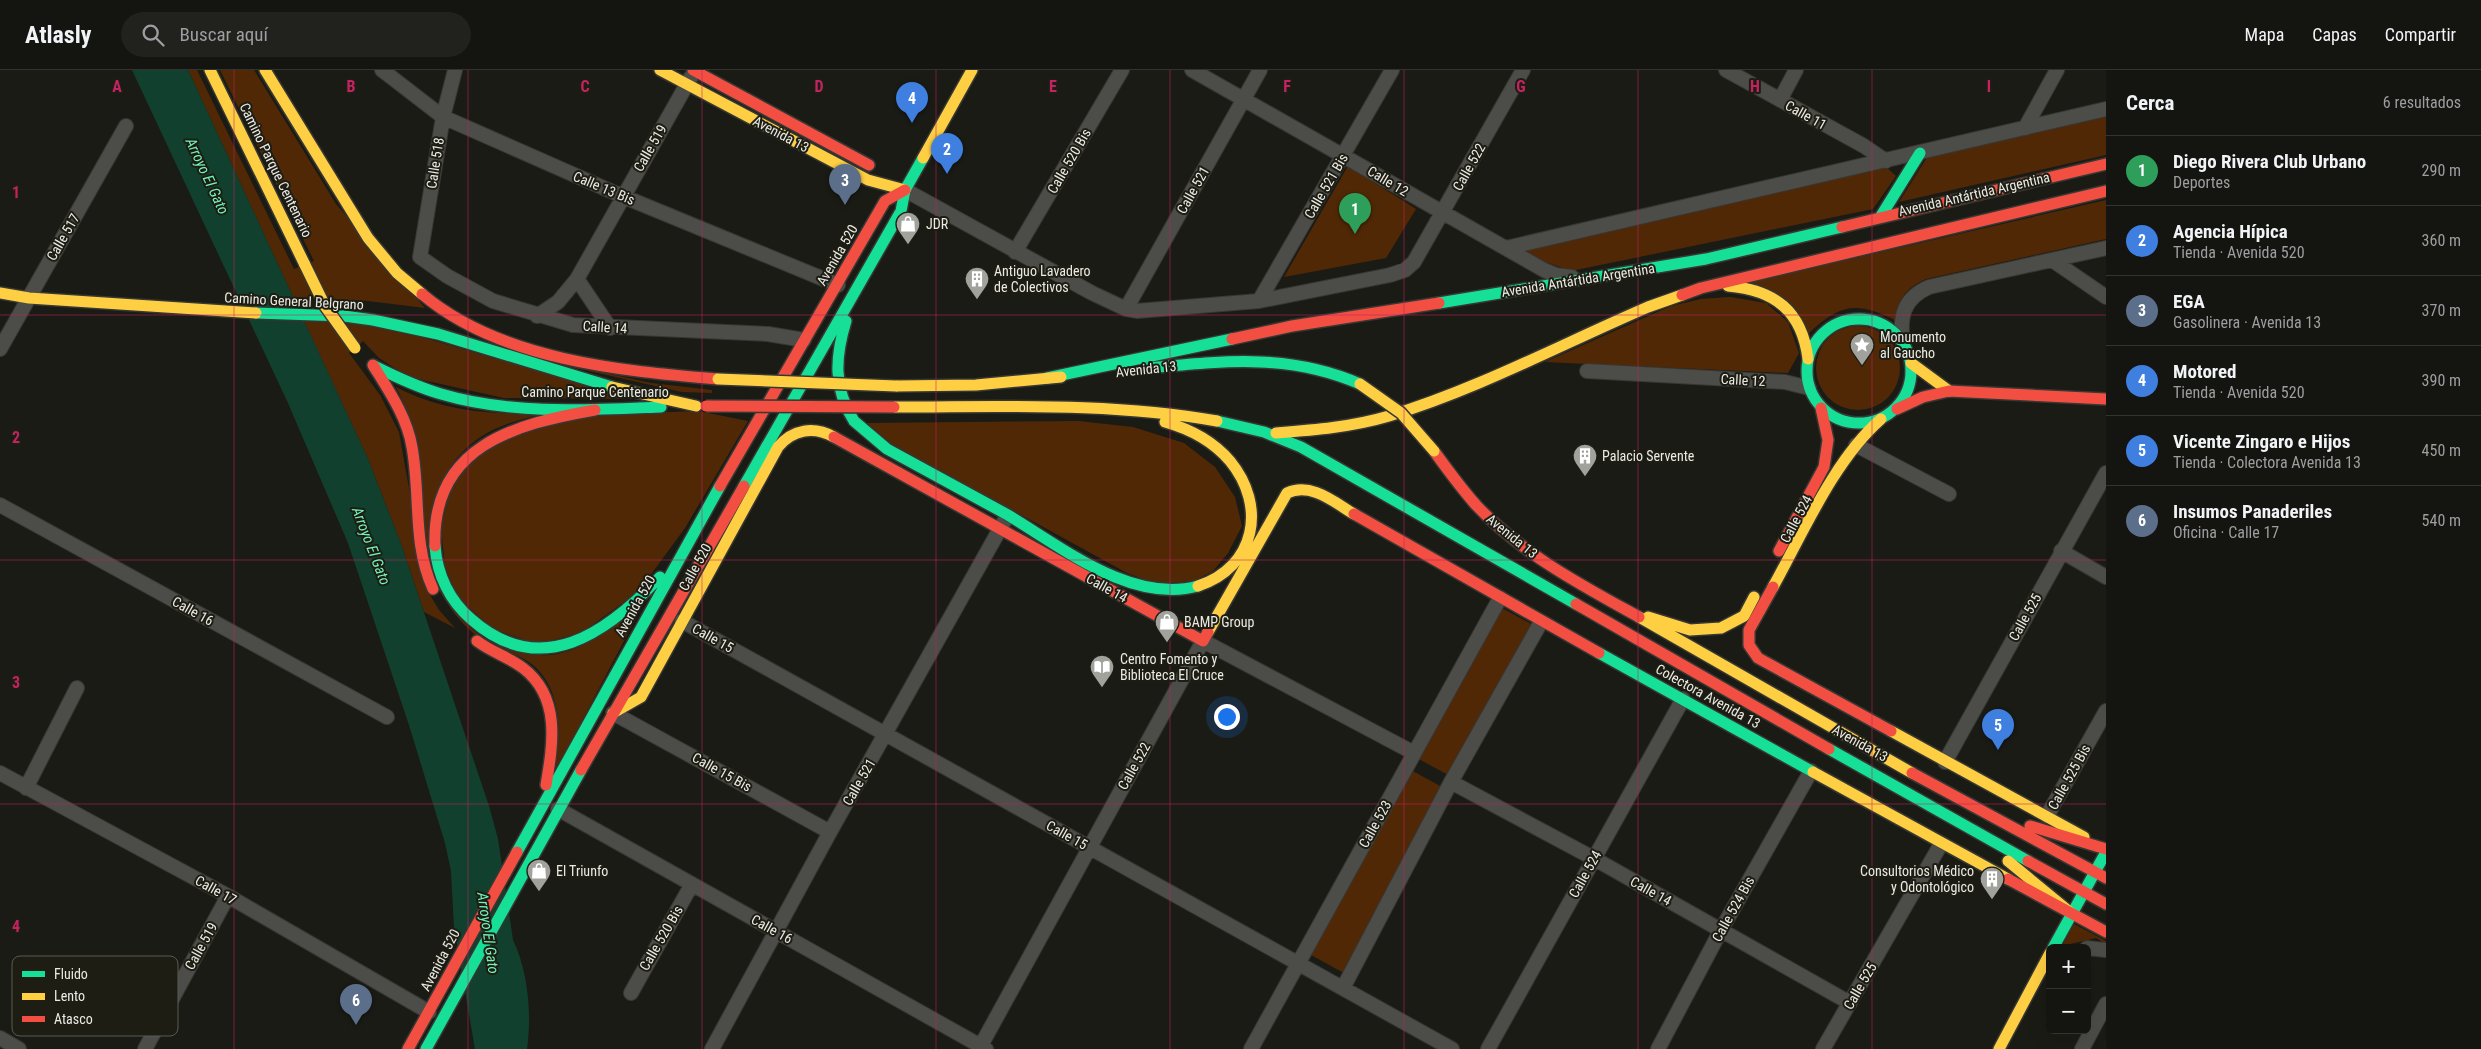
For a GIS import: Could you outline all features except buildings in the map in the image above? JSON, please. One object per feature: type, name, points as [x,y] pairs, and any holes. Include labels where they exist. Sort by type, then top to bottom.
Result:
[{"type":"main road","name":"Camino Parque Centenario","points":[[210,70],[326,306],[364,356],[422,389],[480,403],[595,410],[701,406],[894,407]]},
{"type":"main road","name":"Camino Parque Centenario","points":[[265,70],[348,208],[396,271],[433,304],[469,324],[510,342],[556,355],[632,371],[718,378],[896,386]]},
{"type":"main road","name":"Avenida 13","points":[[660,70],[868,180],[905,190]]},
{"type":"main road","name":"Avenida 13","points":[[694,70],[874,168],[905,190]]},
{"type":"main road","name":"Avenida 520","points":[[426,1049],[520,876],[901,211],[905,190],[972,70]]},
{"type":"main road","points":[[1881,216],[1920,153]]},
{"type":"main road","name":"Avenida Antártida Argentina","points":[[1046,378],[1292,326],[1588,280],[1706,258],[2106,164]]},
{"type":"main road","name":"Avenida 520","points":[[408,1049],[684,549],[804,340],[885,202],[905,190]]},
{"type":"main road","name":"Avenida Antártida Argentina","points":[[1270,433],[1314,432],[1354,425],[1423,406],[1659,302],[1701,288],[2106,190]]},
{"type":"main road","points":[[860,280],[843,328],[835,369],[838,391],[854,421],[887,449],[1112,574],[1152,588],[1176,590],[1198,587],[1230,570],[1244,554],[1253,529],[1251,505],[1237,470],[1214,446],[1195,433],[1173,424],[1147,418],[1135,411]]},
{"type":"main road","points":[[0,288],[40,286]]},
{"type":"main road","points":[[1701,288],[1746,287],[1766,293],[1782,302],[1790,310],[1804,335],[1810,388],[1821,408],[1839,420],[1850,424],[1881,419],[1896,409],[1923,397],[1949,391],[2106,399]]},
{"type":"main road","name":"Camino General Belgrano","points":[[0,293],[28,298],[229,312],[306,308],[380,309]]},
{"type":"main road","name":"Camino General Belgrano","points":[[306,308],[404,326],[607,386],[701,406]]},
{"type":"main road","points":[[438,320],[510,342]]},
{"type":"main road","points":[[1808,359],[1816,341],[1831,327],[1850,320],[1870,320],[1889,328],[1903,342],[1912,363],[1926,376],[1949,391]]},
{"type":"main road","points":[[364,356],[391,394],[408,430],[414,462],[417,542],[425,573],[441,603],[455,620]]},
{"type":"main road","name":"Avenida 13","points":[[896,386],[976,385],[1213,362],[1261,361],[1303,366],[1328,372],[1360,384],[1405,416],[1465,492],[1488,517],[1539,559],[1621,609],[1981,812],[2106,878]]},
{"type":"main road","points":[[1896,409],[1906,396],[1909,388],[1912,363]]},
{"type":"main road","name":"Avenida 13","points":[[894,407],[1000,406],[1135,411],[1212,419],[1270,433],[1301,447],[1971,830],[2106,904]]},
{"type":"main road","name":"Calle 524","points":[[1772,564],[1824,467],[1828,440],[1821,408]]},
{"type":"main road","points":[[595,410],[508,430],[479,447],[456,470],[443,492],[435,529],[436,562],[448,592],[468,616],[501,641],[525,648],[551,648],[579,640],[616,619],[684,549]]},
{"type":"main road","name":"Calle 524","points":[[1881,419],[1856,445],[1840,467],[1749,630],[1749,645],[1758,658],[1945,762]]},
{"type":"main road","name":"Calle 520","points":[[613,713],[640,697],[778,447],[786,436],[798,430]]},
{"type":"main road","name":"Calle 14","points":[[798,430],[824,431],[1202,641]]},
{"type":"main road","name":"Colectora Avenida 13","points":[[1295,489],[1307,489],[1316,492],[1541,622],[1683,698],[1941,844],[2106,932]]},
{"type":"main road","name":"Calle 522","points":[[1202,641],[1287,493],[1295,489]]},
{"type":"main road","points":[[1621,609],[1690,630],[1721,628],[1744,616],[1762,581]]},
{"type":"main road","points":[[468,633],[487,650],[522,668],[536,679],[546,693],[552,714],[553,735],[543,802]]},
{"type":"main road","points":[[1945,762],[2047,816],[2106,850]]},
{"type":"main road","points":[[1981,812],[2106,850]]},
{"type":"main road","points":[[1971,830],[2071,913]]},
{"type":"main road","points":[[2055,944],[2106,850]]},
{"type":"main road","points":[[1999,1049],[2046,961]]},
{"type":"street","name":"Calle 13 Bis","points":[[382,70],[442,117],[622,196],[838,285]]},
{"type":"street","name":"Calle 518","points":[[420,257],[442,117],[455,70]]},
{"type":"street","name":"Calle 519","points":[[537,316],[558,302],[577,279],[622,196],[688,85],[694,70]]},
{"type":"street","name":"Calle 520 Bis","points":[[1015,252],[1122,70]]},
{"type":"street","name":"Calle 12","points":[[1192,70],[1556,275],[1588,280]]},
{"type":"street","name":"Calle 521","points":[[1126,309],[1260,70]]},
{"type":"street","name":"Calle 521 Bis","points":[[1259,301],[1392,70]]},
{"type":"street","name":"Calle 522","points":[[1259,301],[1390,275],[1405,270],[1414,262],[1443,213],[1523,70]]},
{"type":"street","name":"Calle 11","points":[[1726,70],[1864,146],[1886,161]]},
{"type":"street","points":[[1780,100],[1796,70]]},
{"type":"street","points":[[2025,128],[2057,70]]},
{"type":"street","points":[[1506,248],[2106,109]]},
{"type":"street","name":"Calle 517","points":[[0,349],[28,298],[40,286],[126,126]]},
{"type":"street","name":"Avenida 13","points":[[905,190],[1015,252],[1126,309]]},
{"type":"street","points":[[1903,342],[1900,325],[1903,314],[1908,301],[1917,292],[1929,287],[2106,248]]},
{"type":"street","name":"Calle 14","points":[[420,257],[446,276],[494,301],[537,316],[573,325],[756,333],[804,340]]},
{"type":"street","points":[[2052,260],[2106,297]]},
{"type":"street","points":[[577,279],[610,328]]},
{"type":"street","points":[[1126,309],[1157,311],[1259,301]]},
{"type":"street","name":"Calle 12","points":[[1587,371],[1785,382],[1810,388]]},
{"type":"street","points":[[1856,445],[1949,494]]},
{"type":"street","name":"Calle 525","points":[[1945,762],[2106,473]]},
{"type":"street","name":"Calle 16","points":[[0,506],[387,717]]},
{"type":"street","name":"Calle 521","points":[[712,1049],[830,832],[887,734],[1008,515]]},
{"type":"street","points":[[2061,551],[2106,577]]},
{"type":"street","name":"Calle 523","points":[[1251,1049],[1500,598]]},
{"type":"street","name":"Calle 15","points":[[682,621],[1452,1049]]},
{"type":"street","points":[[1343,988],[1451,782],[1541,622]]},
{"type":"street","name":"Calle 522","points":[[982,1048],[1202,641]]},
{"type":"street","name":"Calle 14","points":[[1202,641],[1414,753]]},
{"type":"street","points":[[26,788],[77,688]]},
{"type":"street","name":"Calle 524","points":[[1488,1049],[1683,698]]},
{"type":"street","name":"Calle 525 Bis","points":[[2047,816],[2106,711]]},
{"type":"street","name":"Calle 15 Bis","points":[[613,713],[830,832]]},
{"type":"street","name":"Calle 524 Bis","points":[[1658,1049],[1720,930],[1811,771]]},
{"type":"street","name":"Calle 17","points":[[0,774],[228,896],[428,1012]]},
{"type":"street","name":"Calle 14","points":[[1451,782],[1593,858],[1850,1003]]},
{"type":"street","name":"Calle 16","points":[[558,809],[982,1048]]},
{"type":"street","name":"Calle 525","points":[[1823,1049],[1941,844]]},
{"type":"street","name":"Calle 520 Bis","points":[[631,992],[692,884]]},
{"type":"street","name":"Calle 519","points":[[178,988],[228,896]]},
{"type":"street","points":[[2091,948],[2106,950]]},
{"type":"street","points":[[2082,1049],[2106,1004]]},
{"type":"street","name":"Calle 519","points":[[145,1049],[152,1036]]},
{"type":"street","points":[[0,1038],[19,1049]]},
{"type":"shaded area","points":[[188,70],[197,70],[294,269],[314,261],[220,70],[254,70],[336,204],[425,308],[368,301],[293,297]]},
{"type":"shaded area","points":[[2106,116],[2106,155],[1899,202],[1928,156]]},
{"type":"shaded area","points":[[1348,166],[1416,209],[1386,258],[1284,277]]},
{"type":"shaded area","points":[[1885,166],[1896,176],[1873,209],[1571,271],[1506,248]]},
{"type":"shaded area","points":[[2106,200],[2106,239],[1926,279],[1913,286],[1904,295],[1898,306],[1895,320],[1870,310],[1850,308],[1831,316],[1809,333],[1751,282]]},
{"type":"shaded area","points":[[1730,297],[1766,303],[1788,322],[1799,353],[1788,373],[1545,362],[1671,306],[1701,299]]},
{"type":"shaded area","points":[[310,308],[651,383],[712,390],[712,393],[682,392]]},
{"type":"shaded area","points":[[303,319],[387,327],[635,399],[504,398],[409,377],[379,358],[363,341],[349,353],[380,395],[399,432],[427,590],[439,610],[455,628],[424,612],[401,544],[368,459]]},
{"type":"shaded area","points":[[1850,326],[1866,326],[1882,333],[1893,344],[1900,360],[1897,384],[1888,398],[1882,403],[1866,410],[1850,410],[1834,403],[1823,392],[1816,376],[1816,360],[1823,344],[1834,333]]},
{"type":"shaded area","points":[[396,387],[432,402],[450,407],[488,412],[546,413],[506,424],[478,438],[449,469],[436,497],[431,528],[433,560],[442,589],[459,616],[482,637],[523,653],[551,655],[570,651],[604,632],[646,599],[555,772],[558,744],[558,715],[550,688],[543,676],[529,662],[485,641],[470,630],[452,610],[434,579],[428,563],[423,532],[422,484],[417,446],[409,416]]},
{"type":"shaded area","points":[[698,411],[748,421],[685,528],[638,592],[581,633],[538,644],[492,629],[457,596],[445,566],[441,528],[450,489],[473,456],[518,426],[587,415]]},
{"type":"shaded area","points":[[1078,421],[1133,427],[1184,443],[1215,467],[1235,497],[1242,526],[1228,553],[1213,571],[1194,581],[1157,584],[1127,573],[890,443],[867,423]]},
{"type":"shaded area","points":[[1500,607],[1533,625],[1450,776],[1417,758]]},
{"type":"shaded area","points":[[1409,769],[1442,787],[1344,973],[1311,955]]},
{"type":"shaded area","points":[[2074,924],[2106,941],[2106,944],[2096,938],[2063,944]]},
{"type":"water","name":"Arroyo El Gato","points":[[132,70],[188,70],[368,459],[401,544],[489,806],[498,839],[513,940],[522,965],[528,993],[529,1022],[527,1049],[475,1049],[454,927],[451,871],[445,843],[409,725],[348,543],[288,403]]},
{"type":"traffic: fast","points":[[1881,216],[1920,153]]},
{"type":"traffic: fast","points":[[744,486],[901,211],[905,190],[923,158]]},
{"type":"traffic: fast","points":[[1439,303],[1706,259],[1842,227]]},
{"type":"traffic: fast","points":[[256,313],[344,316],[373,320],[438,334],[612,387]]},
{"type":"traffic: fast","points":[[1859,319],[1879,323],[1896,334],[1907,351],[1911,371],[1907,391],[1896,408],[1879,419],[1859,423],[1839,419],[1822,408],[1811,391],[1807,371],[1811,351],[1822,334],[1839,323],[1859,319]]},
{"type":"traffic: fast","points":[[846,321],[842,334],[838,372],[842,397],[854,421]]},
{"type":"traffic: fast","points":[[1047,378],[1232,339]]},
{"type":"traffic: fast","points":[[1149,368],[1203,363],[1282,363],[1334,374],[1360,384]]},
{"type":"traffic: fast","points":[[374,366],[407,382],[441,394],[495,405],[550,410],[661,407]]},
{"type":"traffic: fast","points":[[854,421],[887,449],[1008,515]]},
{"type":"traffic: fast","points":[[1217,421],[1264,432],[1301,447],[1576,604]]},
{"type":"traffic: fast","points":[[517,852],[720,486]]},
{"type":"traffic: fast","points":[[1008,515],[1075,557],[1123,580],[1148,587],[1173,589],[1198,586]]},
{"type":"traffic: fast","points":[[435,546],[436,557],[446,587],[464,612],[497,637],[523,646],[548,648],[572,642],[595,631],[618,616],[660,577]]},
{"type":"traffic: fast","points":[[1599,653],[1813,772]]},
{"type":"traffic: fast","points":[[1829,749],[2028,861]]},
{"type":"traffic: fast","points":[[426,1049],[581,770]]},
{"type":"traffic: fast","points":[[2055,944],[2106,852]]},
{"type":"traffic: slow","points":[[210,70],[305,265]]},
{"type":"traffic: slow","points":[[265,70],[368,238],[397,273],[422,294]]},
{"type":"traffic: slow","points":[[660,70],[868,180],[905,190]]},
{"type":"traffic: slow","points":[[923,158],[972,70]]},
{"type":"traffic: slow","points":[[305,265],[325,306],[355,348]]},
{"type":"traffic: slow","points":[[1728,286],[1759,292],[1783,306],[1800,328],[1808,359]]},
{"type":"traffic: slow","points":[[0,293],[29,298],[256,313]]},
{"type":"traffic: slow","points":[[1276,433],[1361,423],[1422,405],[1455,393],[1648,307],[1682,295]]},
{"type":"traffic: slow","points":[[1911,363],[1949,391]]},
{"type":"traffic: slow","points":[[896,386],[976,385],[1061,377]]},
{"type":"traffic: slow","points":[[718,379],[896,386]]},
{"type":"traffic: slow","points":[[1360,384],[1401,413],[1434,451]]},
{"type":"traffic: slow","points":[[612,387],[696,406]]},
{"type":"traffic: slow","points":[[894,407],[1015,406],[1096,408],[1177,415],[1217,421]]},
{"type":"traffic: slow","points":[[1773,587],[1834,476],[1864,436],[1881,419]]},
{"type":"traffic: slow","points":[[1165,422],[1192,432],[1216,447],[1230,461],[1242,479],[1249,497],[1250,533],[1243,550],[1233,565],[1218,577],[1198,586]]},
{"type":"traffic: slow","points":[[613,713],[641,697],[778,447],[790,436],[804,431],[819,431],[834,437]]},
{"type":"traffic: slow","points":[[1208,632],[1287,493],[1296,490],[1313,492],[1330,499],[1354,514]]},
{"type":"traffic: slow","points":[[1648,617],[1690,630],[1721,628],[1744,616],[1754,597]]},
{"type":"traffic: slow","points":[[1639,617],[1912,773]]},
{"type":"traffic: slow","points":[[1891,731],[2084,837]]},
{"type":"traffic: slow","points":[[1813,772],[2008,879]]},
{"type":"traffic: slow","points":[[2008,861],[2071,913]]},
{"type":"traffic: slow","points":[[1999,1049],[2046,961]]},
{"type":"traffic: jam","points":[[693,70],[869,165]]},
{"type":"traffic: jam","points":[[1842,227],[2106,164]]},
{"type":"traffic: jam","points":[[720,486],[885,201],[905,190]]},
{"type":"traffic: jam","points":[[1682,295],[1701,288],[2106,191]]},
{"type":"traffic: jam","points":[[422,294],[453,316],[488,334],[524,348],[602,366],[642,372],[718,379]]},
{"type":"traffic: jam","points":[[1232,339],[1292,326],[1439,303]]},
{"type":"traffic: jam","points":[[373,365],[397,404],[410,436],[415,465],[422,554],[426,572],[433,589]]},
{"type":"traffic: jam","points":[[1897,409],[1923,397],[1949,391],[2106,399]]},
{"type":"traffic: jam","points":[[706,406],[894,407]]},
{"type":"traffic: jam","points":[[1779,551],[1824,467],[1828,440],[1821,408]]},
{"type":"traffic: jam","points":[[435,546],[437,512],[447,485],[463,463],[484,446],[508,433],[536,423],[595,410]]},
{"type":"traffic: jam","points":[[834,437],[1203,641],[1208,632]]},
{"type":"traffic: jam","points":[[1434,451],[1476,505],[1513,539],[1532,554],[1639,617]]},
{"type":"traffic: jam","points":[[581,770],[744,486]]},
{"type":"traffic: jam","points":[[1354,514],[1599,653]]},
{"type":"traffic: jam","points":[[1773,587],[1749,630],[1749,645],[1758,658],[1891,731]]},
{"type":"traffic: jam","points":[[1576,604],[1829,749]]},
{"type":"traffic: jam","points":[[477,641],[523,668],[544,693],[549,707],[552,738],[546,785]]},
{"type":"traffic: jam","points":[[1912,773],[2106,878]]},
{"type":"traffic: jam","points":[[2030,826],[2106,849]]},
{"type":"traffic: jam","points":[[408,1049],[517,852]]},
{"type":"traffic: jam","points":[[2028,861],[2106,904]]},
{"type":"traffic: jam","points":[[2008,879],[2106,932]]},
{"type":"place","name":"Motored","points":[[912,123]]},
{"type":"place","name":"Agencia Hípica","points":[[947,174]]},
{"type":"place","name":"EGA","points":[[845,205]]},
{"type":"place","name":"Diego Rivera Club Urbano","points":[[1355,234]]},
{"type":"place","name":"JDR","points":[[908,245]]},
{"type":"place","name":"Antiguo Lavadero de Colectivos","points":[[977,300]]},
{"type":"place","name":"Monumento al Gaucho","points":[[1862,366]]},
{"type":"place","name":"Palacio Servente","points":[[1585,477]]},
{"type":"place","name":"BAMP Group","points":[[1167,643]]},
{"type":"place","name":"Centro Fomento y Biblioteca El Cruce","points":[[1102,688]]},
{"type":"place","name":"Vicente Zingaro e Hijos","points":[[1998,750]]},
{"type":"place","name":"El Triunfo","points":[[539,892]]},
{"type":"place","name":"Consultorios Médico y Odontológico","points":[[1992,900]]},
{"type":"place","name":"Insumos Panaderiles","points":[[356,1025]]}]
